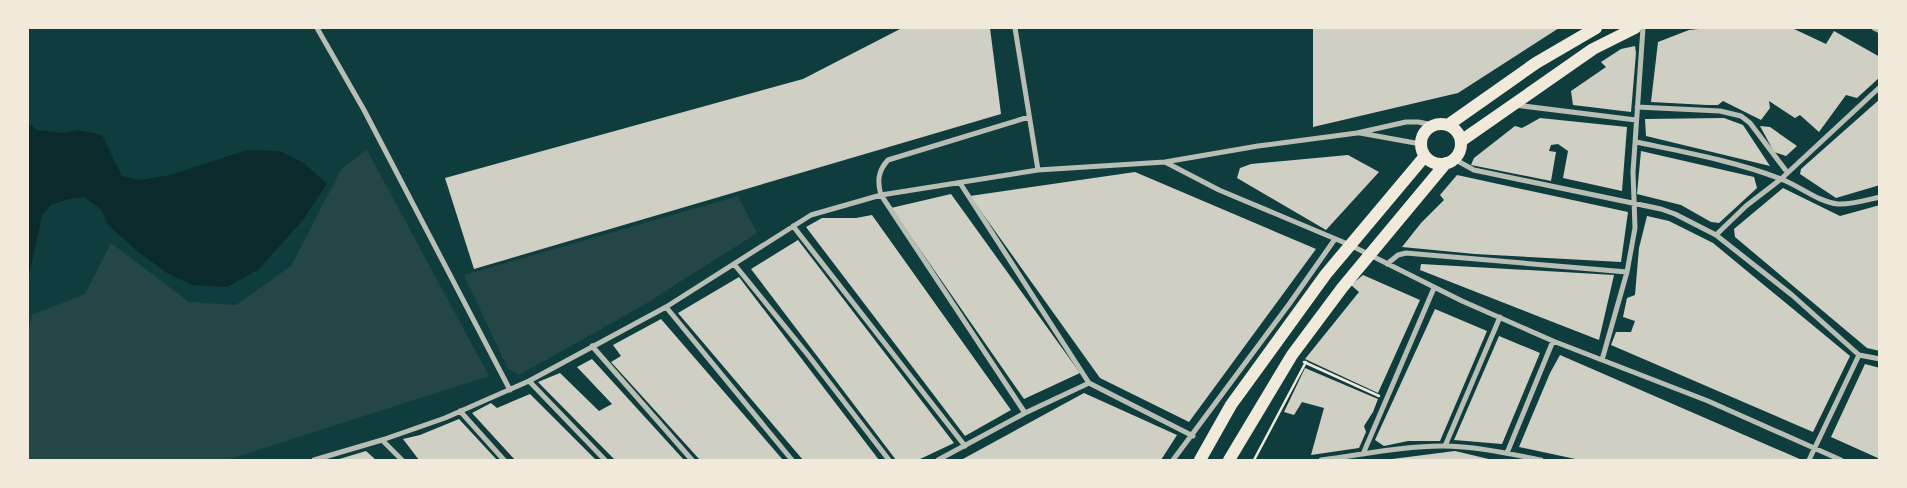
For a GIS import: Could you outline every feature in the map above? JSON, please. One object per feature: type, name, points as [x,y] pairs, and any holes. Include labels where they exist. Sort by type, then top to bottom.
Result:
[{"type":"main road","points":[[1200,460],[1231,405],[1326,274],[1423,150],[1425,133],[1434,125],[1448,125],[1536,63],[1596,28]]},
{"type":"main road","points":[[1461,141],[1594,49],[1635,28]]},
{"type":"main road","points":[[1229,460],[1292,355],[1342,288],[1461,149],[1461,141],[1456,131],[1448,125]]},
{"type":"main road","points":[[1423,150],[1434,163],[1450,161]]},
{"type":"street","points":[[317,28],[364,110],[510,390]]},
{"type":"street","points":[[1015,28],[1028,118],[1038,170]]},
{"type":"street","points":[[1602,360],[1627,272],[1635,228],[1633,184],[1636,107],[1643,28]]},
{"type":"street","points":[[1874,28],[1880,31]]},
{"type":"street","points":[[1716,235],[1746,206],[1781,179],[1880,87]]},
{"type":"street","points":[[1512,105],[1636,120]]},
{"type":"street","points":[[1636,107],[1720,111],[1741,116],[1750,122],[1787,172]]},
{"type":"street","points":[[1025,413],[881,195],[878,176],[881,167],[888,160],[1028,118]]},
{"type":"street","points":[[314,460],[382,440],[460,412],[529,381],[666,306],[811,215],[881,195],[1038,170],[1165,162],[1258,146],[1357,133],[1406,122],[1434,125]]},
{"type":"street","points":[[1357,133],[1423,150]]},
{"type":"street","points":[[1636,142],[1688,152],[1781,179],[1838,204],[1880,197]]},
{"type":"street","points":[[1450,161],[1474,170],[1675,214],[1716,235],[1792,295],[1859,354],[1880,359]]},
{"type":"street","points":[[1165,162],[1220,190],[1350,245],[1434,288],[1553,341],[1708,401],[1841,460]]},
{"type":"street","points":[[960,183],[1089,383],[1193,436]]},
{"type":"street","points":[[793,226],[965,446]]},
{"type":"street","points":[[1174,460],[1335,239]]},
{"type":"street","points":[[1387,264],[1398,255],[1406,253],[1627,272]]},
{"type":"street","points":[[734,264],[889,460]]},
{"type":"street","points":[[1363,454],[1434,288]]},
{"type":"street","points":[[666,306],[792,460]]},
{"type":"street","points":[[1444,446],[1500,317]]},
{"type":"street","points":[[1507,453],[1553,341]]},
{"type":"street","points":[[592,346],[692,460]]},
{"type":"street","points":[[1809,460],[1813,448],[1859,354]]},
{"type":"street","points":[[529,381],[605,460]]},
{"type":"street","points":[[938,460],[1025,413],[1089,383]]},
{"type":"street","points":[[460,412],[504,460]]},
{"type":"street","points":[[382,440],[402,460]]},
{"type":"street","points":[[1321,460],[1406,448],[1444,446],[1507,453],[1541,460]]},
{"type":"path","points":[[1292,355],[1386,399]]},
{"type":"path","points":[[1254,460],[1306,362]]},
{"type":"shaded area","points":[[28,123],[37,130],[63,133],[78,130],[102,135],[122,176],[140,180],[170,175],[247,150],[279,151],[305,164],[327,184],[303,220],[258,270],[227,287],[192,285],[167,273],[137,251],[108,225],[101,209],[84,197],[68,199],[51,205],[42,215],[28,281]]},
{"type":"shaded area","points":[[367,150],[489,376],[227,460],[28,460],[28,333],[32,315],[85,294],[111,243],[189,302],[236,305],[291,266],[342,168]]},
{"type":"shaded area","points":[[738,196],[757,233],[642,306],[519,375],[508,369],[464,275]]},
{"type":"building","points":[[902,28],[990,28],[1001,114],[474,269],[445,178],[803,79]]},
{"type":"building","points":[[1313,28],[1559,28],[1458,93],[1313,127]]},
{"type":"building","points":[[1708,28],[1792,28],[1826,44],[1834,31],[1880,57],[1880,77],[1857,98],[1846,95],[1819,132],[1800,115],[1795,118],[1769,101],[1770,108],[1761,120],[1723,101],[1718,105],[1651,102],[1658,42],[1689,30]]},
{"type":"building","points":[[1635,46],[1631,112],[1573,105],[1571,91],[1606,67],[1601,62],[1621,49]]},
{"type":"building","points":[[1880,99],[1880,185],[1836,198],[1800,174],[1801,169]]},
{"type":"building","points":[[1540,118],[1627,127],[1622,191],[1563,178],[1568,151],[1558,144],[1551,145],[1549,151],[1556,152],[1551,181],[1471,165],[1474,158],[1515,126],[1522,128]]},
{"type":"building","points":[[1724,118],[1743,125],[1770,166],[1646,136],[1645,119]]},
{"type":"building","points":[[1760,126],[1770,127],[1797,146],[1786,156],[1774,152]]},
{"type":"building","points":[[1641,151],[1754,177],[1757,188],[1719,223],[1711,222],[1681,205],[1637,194]]},
{"type":"building","points":[[1348,155],[1379,172],[1326,230],[1237,178],[1240,168],[1251,164]]},
{"type":"building","points":[[1135,172],[1316,249],[1189,422],[1100,378],[970,196]]},
{"type":"building","points":[[1457,175],[1628,212],[1621,262],[1475,254],[1402,247],[1421,223],[1444,200],[1440,195]]},
{"type":"building","points":[[1783,188],[1840,216],[1880,205],[1880,351],[1867,348],[1735,237],[1734,229]]},
{"type":"building","points":[[951,194],[1080,373],[1024,399],[891,208]]},
{"type":"building","points":[[872,215],[1011,410],[965,436],[806,227],[822,218],[856,218]]},
{"type":"building","points":[[1647,216],[1669,221],[1713,243],[1850,356],[1813,432],[1611,345],[1616,332],[1631,332],[1635,321],[1623,317],[1627,298],[1635,295],[1639,248]]},
{"type":"building","points":[[798,240],[954,443],[918,460],[896,460],[751,269]]},
{"type":"building","points":[[1421,264],[1614,275],[1599,340],[1420,270]]},
{"type":"building","points":[[1363,275],[1420,300],[1378,393],[1305,359],[1359,292],[1351,285]]},
{"type":"building","points":[[739,277],[879,460],[803,460],[678,313]]},
{"type":"building","points":[[1435,309],[1487,331],[1440,441],[1408,441],[1384,446],[1375,440]]},
{"type":"building","points":[[661,319],[783,460],[700,460],[611,362],[621,356],[613,345]]},
{"type":"building","points":[[1499,336],[1540,353],[1502,444],[1454,440]]},
{"type":"building","points":[[1560,355],[1802,460],[1580,460],[1519,447],[1550,373]]},
{"type":"building","points":[[592,359],[684,460],[615,460],[538,382],[560,373],[599,411],[612,404],[577,367]]},
{"type":"building","points":[[1865,364],[1880,368],[1880,459],[1831,437]]},
{"type":"building","points":[[1305,368],[1378,399],[1373,412],[1364,426],[1366,432],[1359,448],[1311,455],[1324,408],[1302,402],[1294,415],[1284,412]]},
{"type":"building","points":[[1084,393],[1177,435],[1161,460],[961,460]]},
{"type":"building","points":[[530,394],[596,460],[515,460],[472,413],[491,403],[497,408]]},
{"type":"building","points":[[459,419],[497,460],[419,460],[403,439],[420,435]]},
{"type":"building","points":[[366,451],[376,460],[336,460]]},
{"type":"building","points":[[1455,451],[1493,460],[1392,460],[1392,459]]}]
